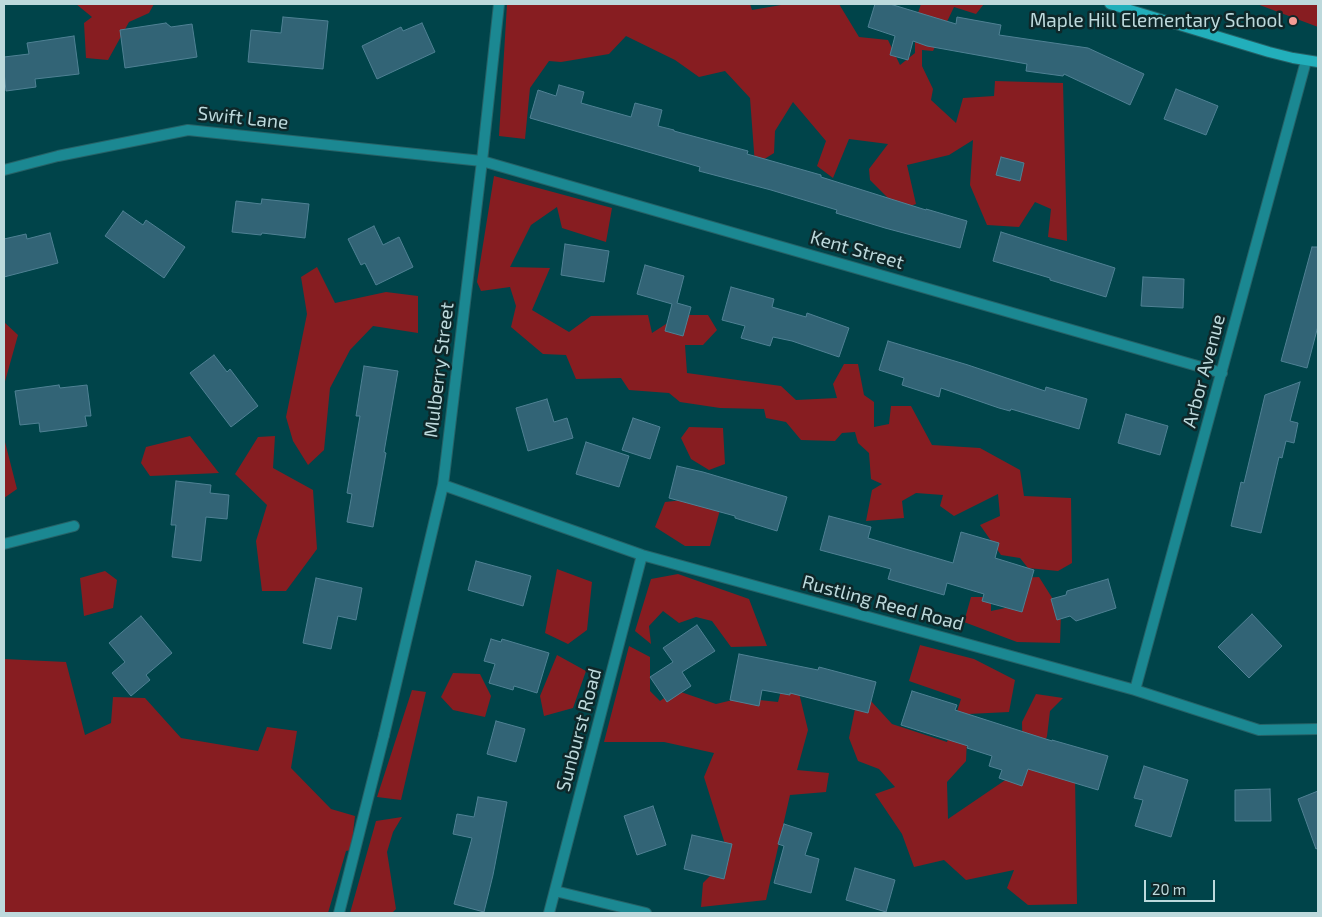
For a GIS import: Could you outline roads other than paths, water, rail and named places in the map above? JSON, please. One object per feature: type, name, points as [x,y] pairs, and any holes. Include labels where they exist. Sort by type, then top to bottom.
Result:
[{"type":"street","name":"Mulberry Street","points":[[339,913],[384,735],[443,485],[499,4]]},
{"type":"street","points":[[1110,4],[1270,52],[1318,62]]},
{"type":"street","name":"Arbor Avenue","points":[[1135,690],[1306,60]]},
{"type":"street","name":"Swift Lane","points":[[4,170],[58,156],[188,130],[482,161]]},
{"type":"street","name":"Kent Street","points":[[482,161],[1222,373]]},
{"type":"street","name":"Rustling Reed Road","points":[[443,485],[642,556],[1135,690],[1259,730],[1318,729]]},
{"type":"street","points":[[4,544],[74,526]]},
{"type":"street","name":"Sunburst Road","points":[[549,913],[642,556]]},
{"type":"street","points":[[555,891],[646,913]]},
{"type":"place","name":"Maple Hill Elementary School","points":[[1293,21]]}]
